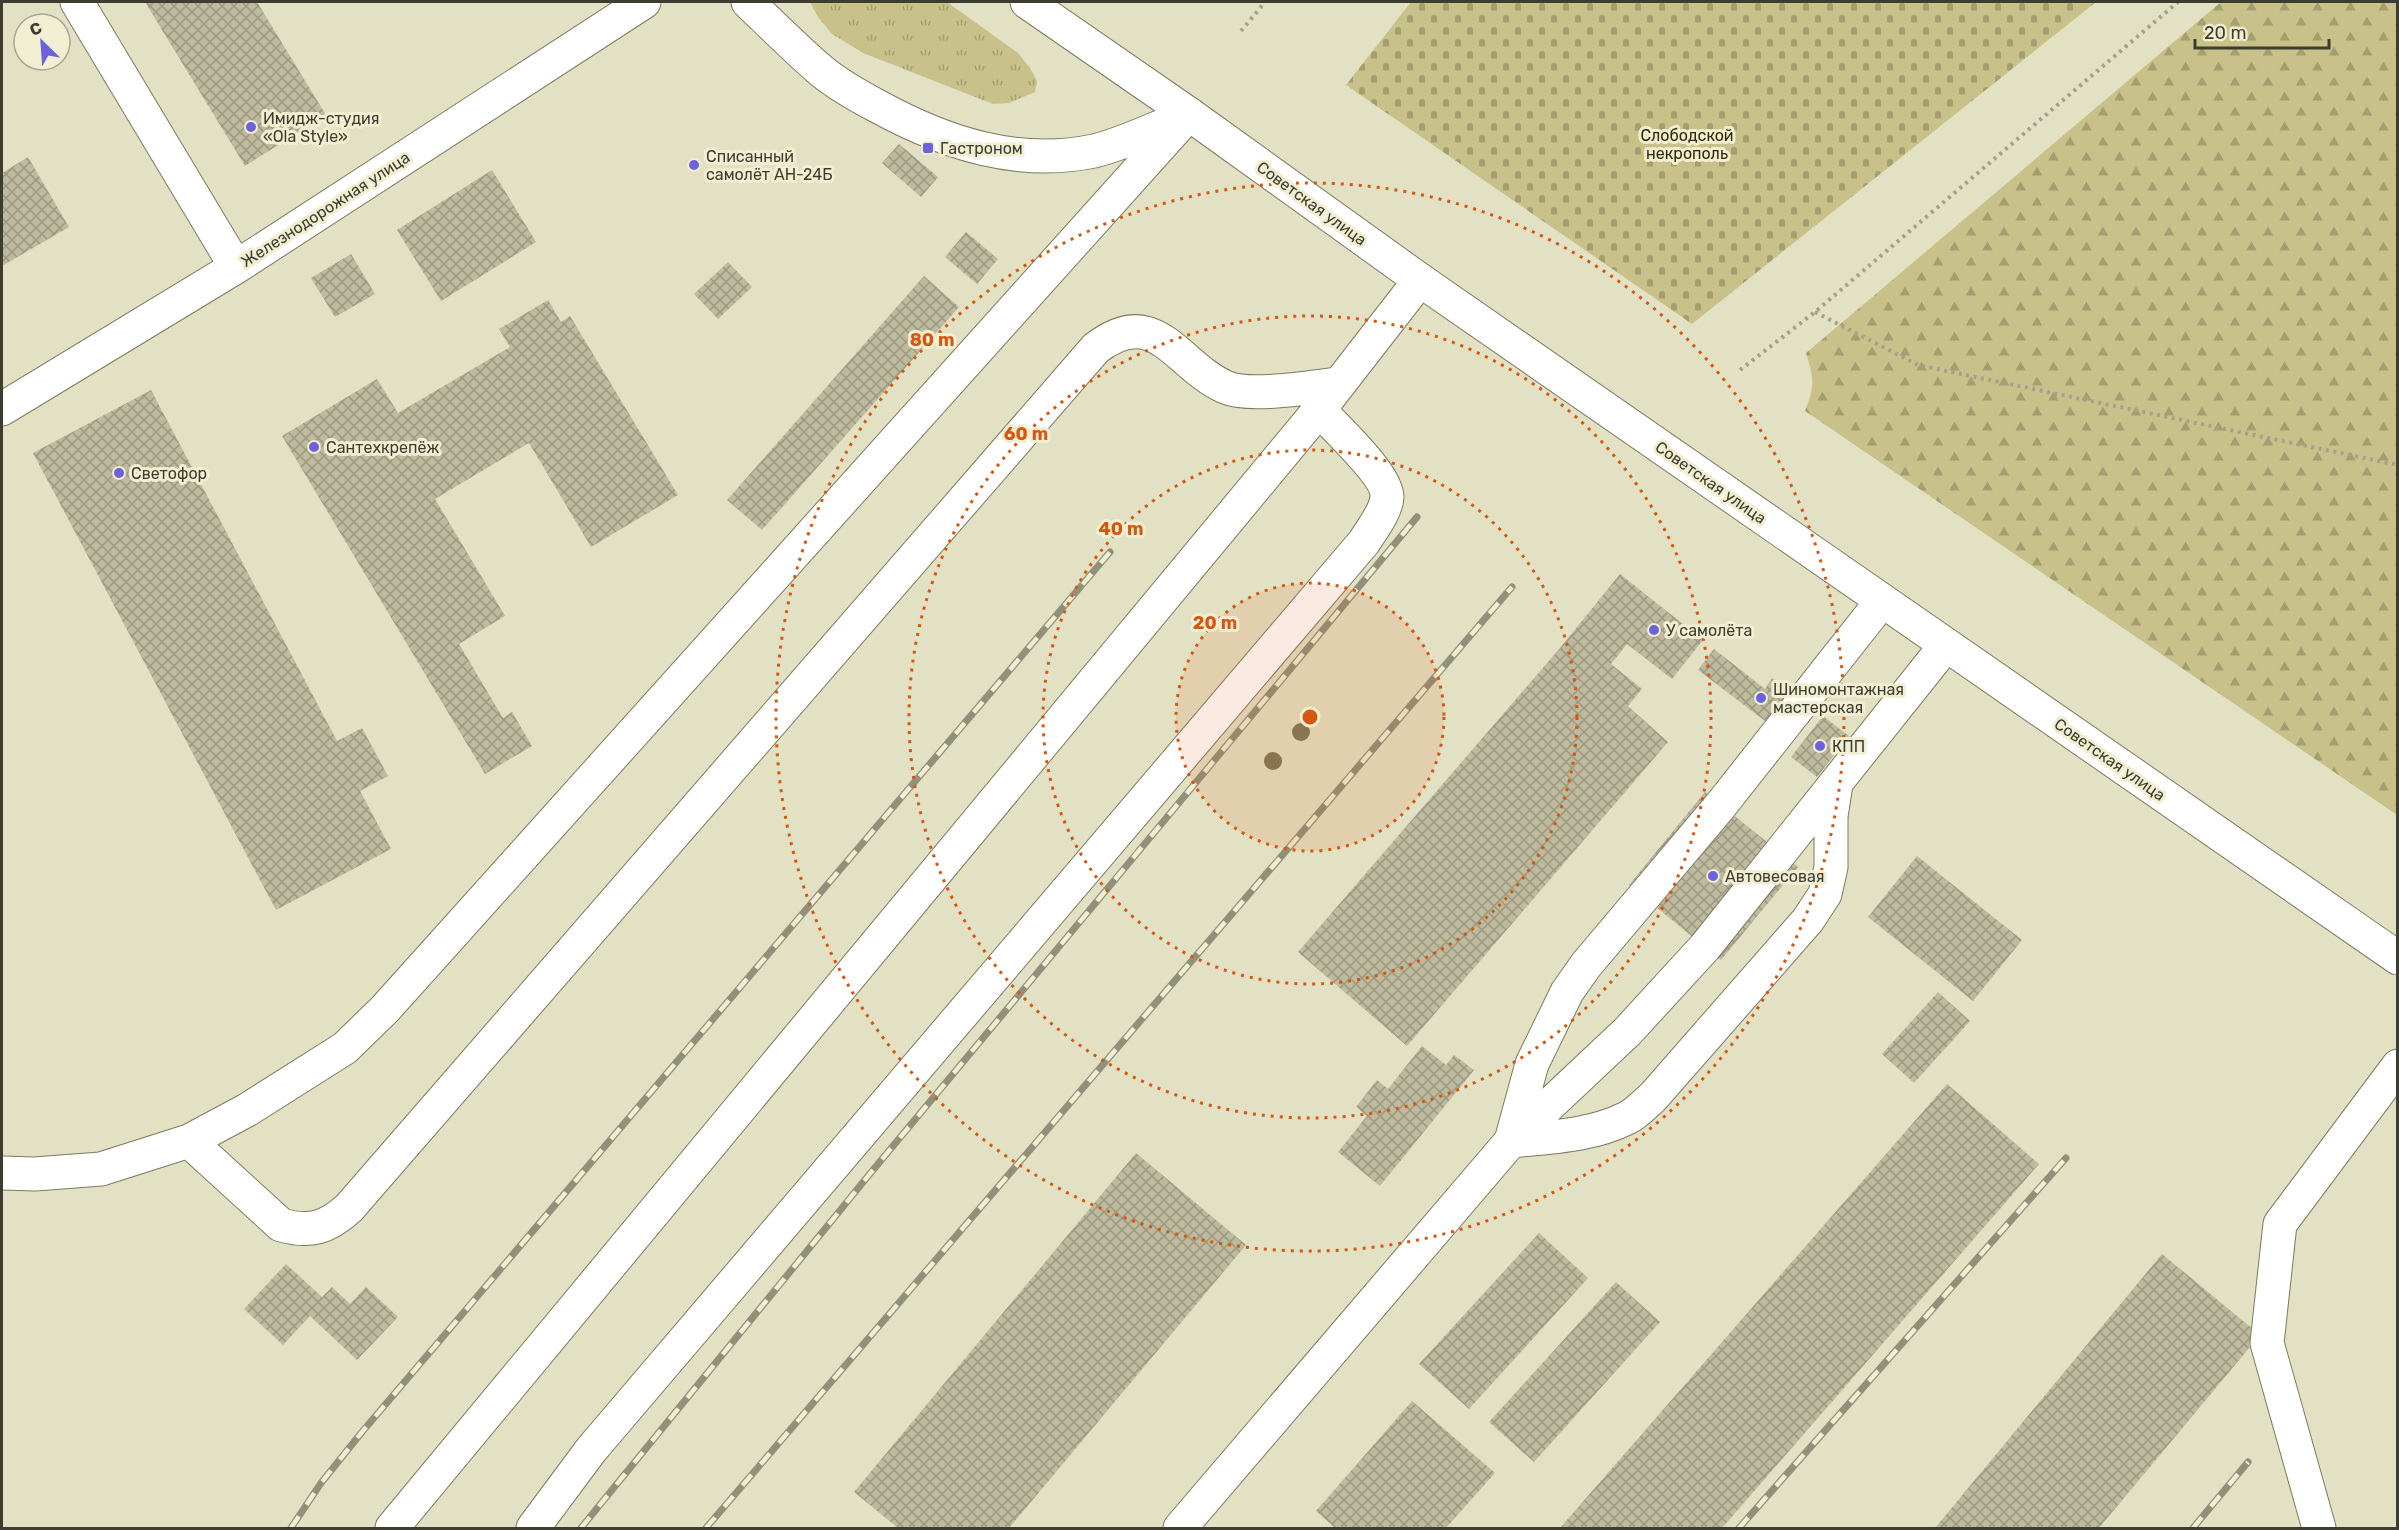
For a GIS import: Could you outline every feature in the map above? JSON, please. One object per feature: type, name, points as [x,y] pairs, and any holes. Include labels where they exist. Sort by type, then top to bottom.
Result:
[{"type":"street","points":[[77,2],[236,267]]},
{"type":"street","name":"Железнодорожная улица","points":[[2,409],[236,267],[644,2]]},
{"type":"street","points":[[748,2],[819,69],[854,93],[939,136],[982,149],[1022,156],[1056,156],[1093,151],[1120,143],[1189,114]]},
{"type":"street","name":"Советская улица","points":[[1027,2],[1189,114],[1420,280],[2397,958]]},
{"type":"street","points":[[2,1173],[35,1174],[101,1169],[189,1141],[247,1110],[345,1048],[385,1009],[1189,114]]},
{"type":"street","points":[[392,1528],[1319,410],[1420,280]]},
{"type":"street","points":[[189,1141],[281,1225],[298,1230],[334,1221],[365,1190],[1088,357],[1107,340],[1125,332],[1146,331],[1225,387],[1246,392],[1339,384]]},
{"type":"street","points":[[532,1528],[591,1450],[1364,542],[1380,517],[1387,496],[1382,479],[1319,410]]},
{"type":"street","points":[[1511,1141],[1532,1064],[1567,992],[1586,965],[1721,805],[1882,601]]},
{"type":"street","points":[[1180,1528],[1511,1141],[1627,1032],[1712,938],[1946,645]]},
{"type":"street","points":[[1511,1141],[1576,1135],[1603,1128],[1629,1117],[1653,1097],[1808,920],[1825,894],[1831,867],[1832,816],[1836,784]]},
{"type":"street","points":[[2319,1528],[2267,1343],[2280,1224],[2397,1066]]},
{"type":"path","points":[[1241,31],[1265,2]]},
{"type":"path","points":[[1740,370],[1815,312],[2178,2]]},
{"type":"path","points":[[1815,312],[1918,365],[2397,465]]},
{"type":"green space","points":[[810,2],[947,2],[1018,53],[1037,81],[1035,92],[1009,103],[993,104],[863,53],[832,34],[818,17]]},
{"type":"green space","name":"Слободской некрополь","points":[[1411,2],[2096,2],[1692,324],[1346,85]]},
{"type":"green space","points":[[2221,2],[2397,2],[2397,815],[1805,411],[1812,382],[1806,353]]},
{"type":"building","points":[[145,2],[257,2],[326,115],[245,166]]},
{"type":"building","points":[[899,144],[938,177],[921,197],[882,163]]},
{"type":"building","points":[[28,157],[69,227],[2,266],[2,173]]},
{"type":"building","points":[[492,170],[536,242],[441,301],[397,230]]},
{"type":"building","points":[[966,232],[998,259],[977,284],[945,257]]},
{"type":"building","points":[[351,254],[375,294],[335,317],[311,278]]},
{"type":"building","points":[[728,262],[752,287],[718,319],[694,294]]},
{"type":"building","points":[[924,276],[959,307],[762,530],[727,500]]},
{"type":"building","points":[[548,300],[561,322],[570,316],[678,495],[591,547],[529,443],[435,499],[505,616],[459,644],[503,718],[512,712],[532,746],[485,774],[282,436],[377,379],[398,413],[510,347],[499,329]]},
{"type":"building","points":[[151,390],[337,741],[362,728],[388,776],[360,791],[391,849],[276,910],[33,453]]},
{"type":"building","points":[[1620,574],[1703,640],[1672,679],[1627,644],[1611,664],[1642,689],[1628,706],[1668,742],[1407,1046],[1298,952],[1560,648]]},
{"type":"building","points":[[1714,649],[1765,689],[1772,678],[1792,694],[1769,724],[1698,670]]},
{"type":"building","name":"КПП","points":[[1823,716],[1849,736],[1817,777],[1791,757]]},
{"type":"building","name":"Автовесовая","points":[[1705,792],[1798,867],[1721,960],[1629,885]]},
{"type":"building","points":[[1917,856],[2022,940],[1973,1001],[1868,917]]},
{"type":"building","points":[[1938,992],[1970,1021],[1914,1083],[1882,1054]]},
{"type":"building","points":[[1422,1046],[1446,1065],[1454,1055],[1474,1070],[1380,1186],[1338,1152],[1367,1116],[1356,1107],[1377,1080],[1388,1089]]},
{"type":"building","points":[[1947,1084],[2039,1164],[1722,1528],[1560,1528]]},
{"type":"building","points":[[1136,1153],[1246,1245],[1009,1528],[898,1528],[854,1492]]},
{"type":"building","points":[[1539,1233],[1588,1278],[1469,1409],[1419,1364]]},
{"type":"building","points":[[2162,1254],[2260,1335],[2099,1528],[1935,1528]]},
{"type":"building","points":[[286,1264],[322,1297],[332,1287],[350,1304],[366,1287],[398,1317],[357,1360],[310,1316],[283,1345],[244,1309]]},
{"type":"building","points":[[1616,1282],[1660,1322],[1534,1462],[1489,1422]]},
{"type":"building","points":[[1412,1401],[1495,1473],[1446,1528],[1332,1528],[1334,1527],[1316,1511]]},
{"type":"railway","points":[[581,1528],[873,1170],[1417,517]]},
{"type":"railway","points":[[291,1528],[321,1483],[362,1432],[1110,552]]},
{"type":"railway","points":[[706,1528],[1512,587]]},
{"type":"railway","points":[[1739,1528],[2066,1158]]},
{"type":"railway","points":[[2193,1528],[2248,1462]]},
{"type":"place","name":"Имидж-студия «Ola Style»","points":[[251,127]]},
{"type":"place","name":"Гастроном","points":[[928,148]]},
{"type":"place","name":"Списанный самолёт АН-24Б","points":[[694,165]]},
{"type":"place","name":"Сантехкрепёж","points":[[314,447]]},
{"type":"place","name":"Светофор","points":[[119,473]]},
{"type":"place","name":"У самолёта","points":[[1654,630]]},
{"type":"place","name":"Шиномонтажная мастерская","points":[[1761,698]]},
{"type":"place","name":"КПП","points":[[1820,746]]},
{"type":"place","name":"Автовесовая","points":[[1713,876]]}]
